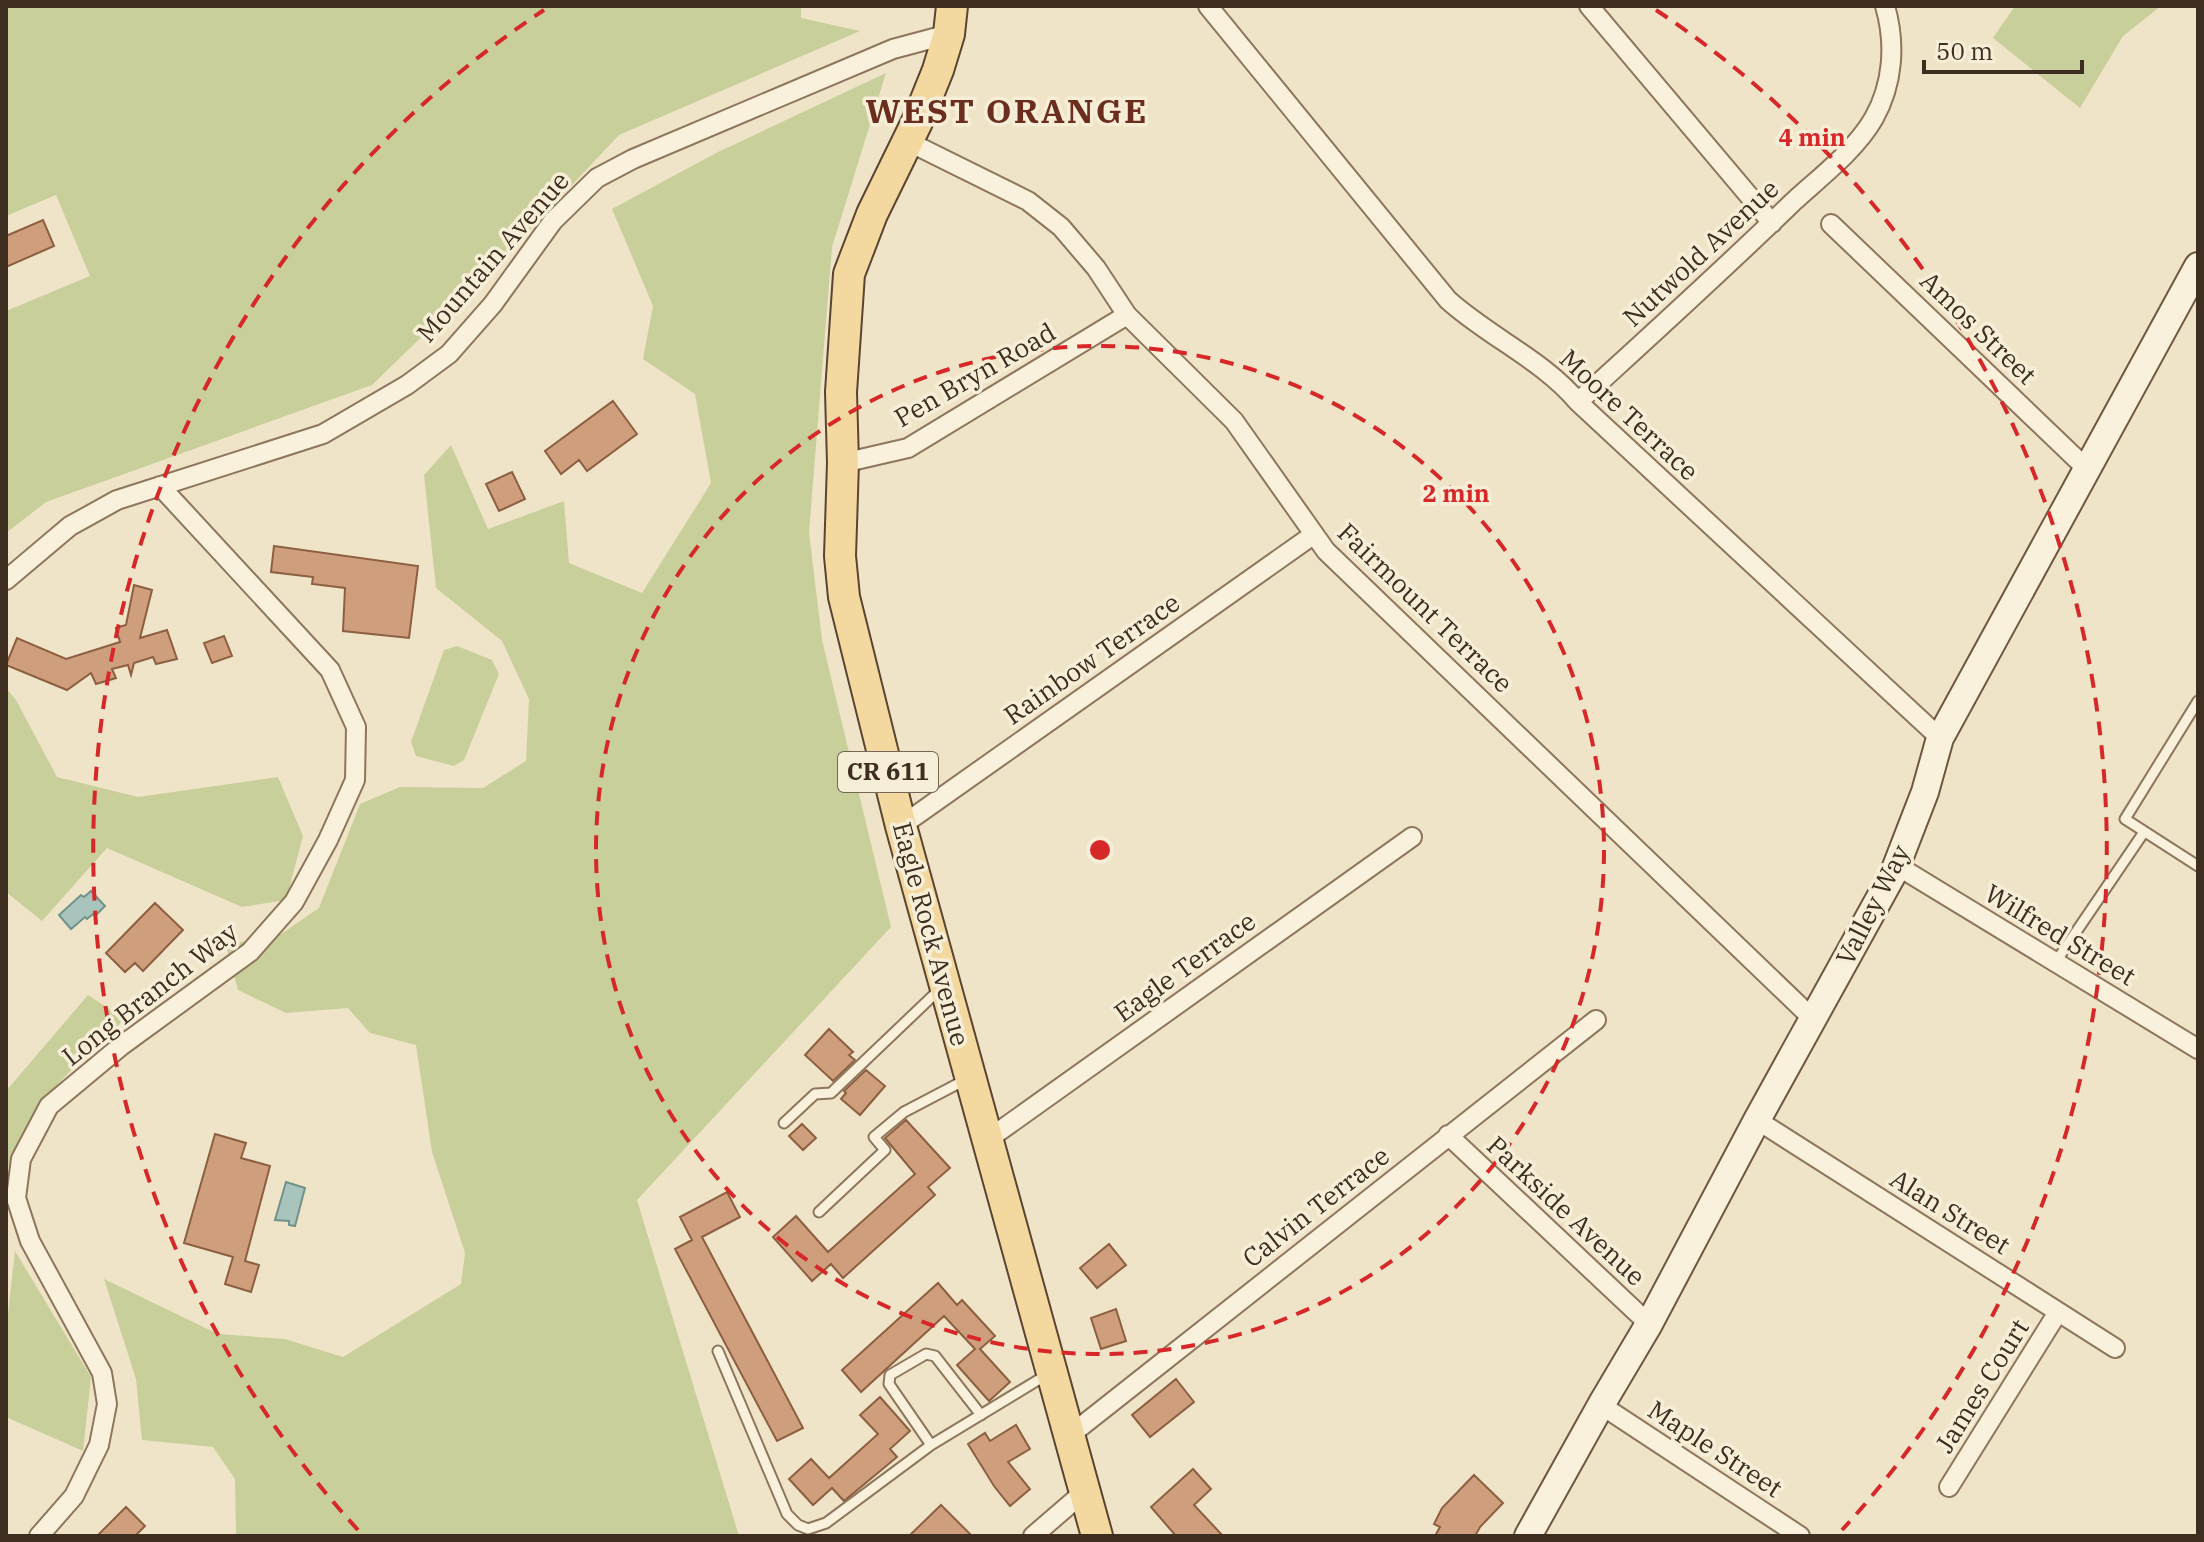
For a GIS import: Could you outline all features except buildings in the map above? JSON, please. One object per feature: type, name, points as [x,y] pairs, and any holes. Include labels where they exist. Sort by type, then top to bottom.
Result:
[{"type":"main road","name":"Eagle Rock Avenue","points":[[950,20],[938,70],[872,214],[849,274],[841,392],[843,463],[840,556],[844,597],[901,826],[1097,1536]]},
{"type":"street","name":"Moore Terrace","points":[[1208,6],[1448,300],[1473,322],[1560,381],[1578,402],[1940,738]]},
{"type":"street","points":[[1589,6],[1772,223]]},
{"type":"street","name":"Nutwold Avenue","points":[[1578,402],[1851,147],[1874,117],[1886,92],[1892,64],[1892,36],[1885,6]]},
{"type":"street","name":"Mountain Avenue","points":[[6,580],[70,526],[117,500],[323,434],[407,385],[449,354],[493,304],[553,221],[597,178],[633,159],[880,54],[950,20]]},
{"type":"street","name":"Fairmount Terrace","points":[[907,141],[1028,201],[1061,227],[1087,257],[1127,315],[1234,421],[1326,551],[1813,1019]]},
{"type":"street","name":"Amos Street","points":[[1831,224],[2088,470]]},
{"type":"street","name":"Valley Way","points":[[1528,1536],[1649,1324],[1896,865],[1925,792],[1940,738],[2198,266]]},
{"type":"street","name":"Pen Bryn Road","points":[[843,463],[908,448],[1127,315]]},
{"type":"street","name":"Long Branch Way","points":[[39,1536],[74,1496],[99,1445],[107,1404],[102,1373],[30,1241],[16,1198],[21,1159],[49,1106],[121,1046],[250,952],[268,932],[294,902],[328,840],[355,780],[356,727],[330,670],[160,486]]},
{"type":"street","name":"Rainbow Terrace","points":[[901,826],[1313,535]]},
{"type":"street","name":"Eagle Terrace","points":[[987,1140],[1412,837]]},
{"type":"street","name":"Wilfred Street","points":[[1896,865],[2198,1049]]},
{"type":"street","name":"Calvin Terrace","points":[[1069,1436],[1596,1020]]},
{"type":"street","name":"Alan Street","points":[[1757,1120],[2115,1348]]},
{"type":"street","name":"Parkside Avenue","points":[[1448,1135],[1649,1324]]},
{"type":"street","name":"James Court","points":[[1949,1487],[2058,1312]]},
{"type":"street","name":"Maple Street","points":[[1601,1405],[1800,1536]]},
{"type":"street","points":[[1033,1536],[1084,1492]]},
{"type":"lane","points":[[2198,701],[2125,819],[2198,866]]},
{"type":"lane","points":[[2055,963],[2144,832]]},
{"type":"lane","points":[[784,1123],[815,1094],[831,1093],[945,985]]},
{"type":"lane","points":[[819,1212],[885,1150],[874,1137],[904,1112],[970,1077]]},
{"type":"lane","points":[[718,1351],[787,1514],[798,1525],[808,1529],[826,1523],[931,1445],[1051,1372]]},
{"type":"lane","points":[[931,1445],[889,1384],[890,1375],[926,1354],[935,1356],[981,1415]]},
{"type":"green space","points":[[6,6],[801,6],[801,18],[860,31],[619,135],[507,254],[372,385],[46,502],[6,533],[6,311],[90,276],[56,195],[6,216]]},
{"type":"green space","points":[[2015,6],[2161,6],[2123,36],[2080,108],[1993,38]]},
{"type":"green space","points":[[886,73],[832,247],[809,532],[822,640],[891,927],[637,1200],[739,1536],[236,1536],[235,1479],[213,1447],[142,1440],[136,1379],[104,1279],[218,1334],[285,1339],[343,1357],[461,1284],[465,1253],[432,1152],[416,1045],[370,1033],[348,1008],[286,1013],[238,990],[226,945],[281,934],[319,908],[360,804],[400,787],[483,788],[526,761],[529,699],[502,641],[436,588],[424,475],[451,445],[488,529],[564,501],[569,563],[642,593],[711,483],[695,394],[643,359],[653,306],[612,209],[716,153]]},
{"type":"green space","points":[[457,646],[492,660],[499,674],[464,760],[454,766],[416,756],[411,742],[444,650]]},
{"type":"green space","points":[[6,688],[16,700],[57,777],[138,797],[278,777],[303,836],[286,900],[242,907],[107,848],[42,921],[6,892]]},
{"type":"green space","points":[[88,995],[125,1019],[71,1070],[38,1108],[14,1151],[6,1175],[6,1091]]},
{"type":"green space","points":[[15,1251],[91,1377],[83,1451],[6,1417],[6,1332]]},
{"type":"water","points":[[91,891],[105,906],[95,916],[85,917],[71,929],[59,915],[81,895],[84,897]]},
{"type":"water","points":[[286,1182],[305,1188],[295,1226],[289,1225],[289,1221],[275,1220]]},
{"type":"district","name":"WEST ORANGE","points":[[1007,111]]}]
